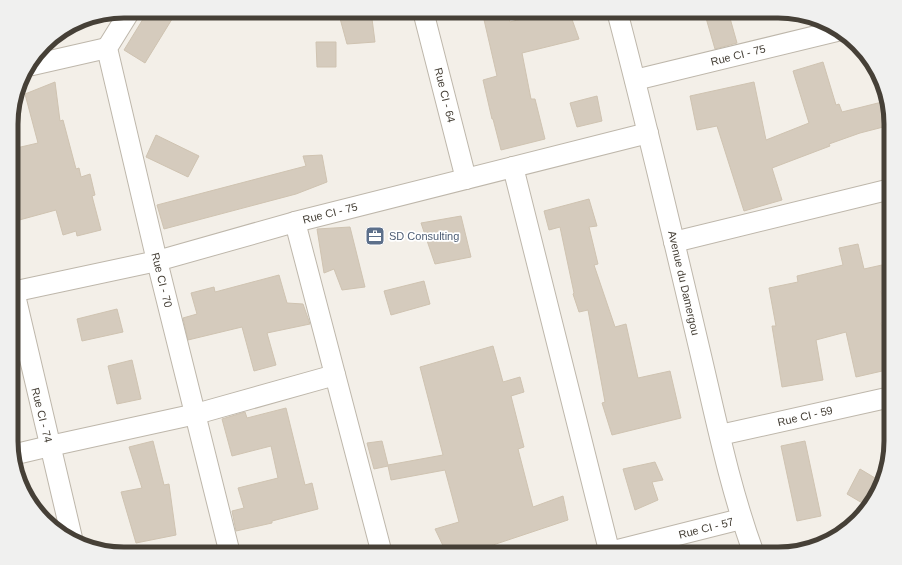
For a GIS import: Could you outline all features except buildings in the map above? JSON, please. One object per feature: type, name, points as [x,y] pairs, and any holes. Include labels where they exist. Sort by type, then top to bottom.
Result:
[{"type":"street","points":[[37,64],[107,48],[126,18]]},
{"type":"street","name":"Rue CI - 64","points":[[425,18],[466,179]]},
{"type":"street","name":"Avenue du Damergou","points":[[619,18],[741,519],[751,547]]},
{"type":"street","name":"Rue CI - 75","points":[[635,80],[831,32]]},
{"type":"street","name":"Rue CI - 70","points":[[107,48],[157,260],[228,547]]},
{"type":"street","name":"Rue CI - 75","points":[[18,291],[157,260],[295,222],[648,133]]},
{"type":"street","points":[[513,167],[606,547]]},
{"type":"street","points":[[674,242],[884,191]]},
{"type":"street","points":[[295,222],[380,547]]},
{"type":"street","name":"Rue CI - 74","points":[[18,313],[71,532]]},
{"type":"street","points":[[19,453],[196,414],[335,375]]},
{"type":"street","name":"Rue CI - 59","points":[[720,435],[884,399]]},
{"type":"street","name":"Rue CI - 57","points":[[631,547],[741,519]]},
{"type":"place","name":"SD Consulting","points":[[375,236]]}]
